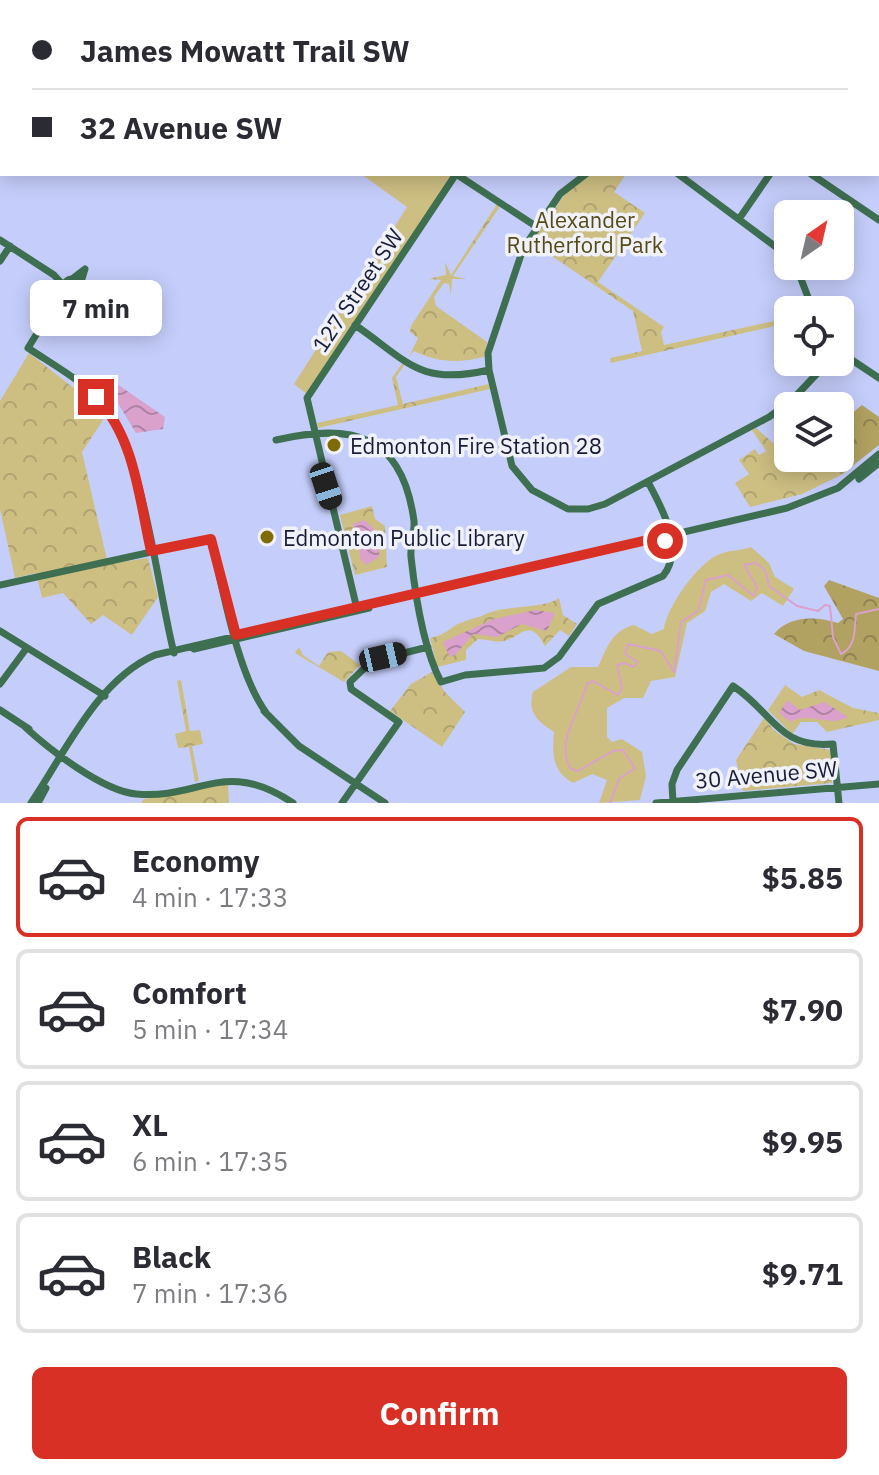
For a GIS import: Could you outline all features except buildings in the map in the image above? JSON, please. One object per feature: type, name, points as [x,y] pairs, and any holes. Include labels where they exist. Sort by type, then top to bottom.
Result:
[{"type":"street","name":"127 Street SW","points":[[315,431],[307,398],[455,176]]},
{"type":"street","points":[[459,176],[489,194]]},
{"type":"street","points":[[466,176],[537,227]]},
{"type":"street","points":[[583,176],[560,194],[537,227],[511,278],[503,316],[489,348],[489,370],[510,460],[521,479],[535,492],[561,507],[584,510],[605,504],[769,417],[792,400],[815,376]]},
{"type":"street","points":[[681,176],[774,245]]},
{"type":"street","points":[[738,218],[766,176]]},
{"type":"street","points":[[738,218],[766,176]]},
{"type":"street","points":[[814,176],[879,217]]},
{"type":"street","points":[[821,176],[879,217]]},
{"type":"street","points":[[726,210],[736,211],[744,205]]},
{"type":"street","points":[[0,238],[35,262]]},
{"type":"street","points":[[0,238],[54,275],[73,294]]},
{"type":"street","points":[[2,258],[13,248]]},
{"type":"street","points":[[55,309],[80,285],[88,266],[65,287],[55,309],[28,348],[91,392],[114,419],[130,459],[173,651]]},
{"type":"street","points":[[54,275],[80,285]]},
{"type":"street","points":[[354,326],[435,376],[456,377],[489,370]]},
{"type":"street","points":[[854,361],[879,378]]},
{"type":"street","points":[[276,440],[315,431],[340,432],[363,438],[387,455],[397,468],[414,520],[411,554],[428,647],[441,682],[465,675],[544,668],[559,657],[598,604],[656,581],[667,572],[672,558],[662,509],[648,482]]},
{"type":"street","points":[[315,431],[323,479],[357,609]]},
{"type":"street","points":[[813,502],[849,481],[879,454]]},
{"type":"street","points":[[173,651],[204,647],[269,627],[296,624],[813,502],[842,490],[879,463]]},
{"type":"street","points":[[0,585],[211,539],[249,683],[267,714],[290,739],[385,803]]},
{"type":"street","points":[[31,803],[105,696],[136,669],[173,651],[260,635],[329,613],[418,595]]},
{"type":"street","points":[[0,631],[105,696]]},
{"type":"street","points":[[344,803],[399,722],[351,689],[350,683],[372,661],[428,647]]},
{"type":"street","points":[[0,684],[26,649]]},
{"type":"street","points":[[675,802],[676,774],[733,686],[755,701],[777,729],[792,739],[813,745],[833,744],[839,803]]},
{"type":"street","points":[[0,710],[109,785],[138,799],[240,781],[269,789],[293,803]]},
{"type":"street","points":[[38,803],[65,755]]},
{"type":"street","name":"30 Avenue SW","points":[[656,803],[879,784]]},
{"type":"green space","points":[[364,176],[459,176],[311,397],[294,384],[407,207]]},
{"type":"green space","name":"Alexander Rutherford Park","points":[[589,176],[625,176],[614,192],[645,213],[598,282],[664,327],[661,332],[664,345],[774,321],[774,326],[611,363],[610,358],[642,351],[633,311],[531,242],[568,190]]},
{"type":"green space","points":[[497,204],[501,205],[453,276],[466,279],[452,279],[451,295],[449,284],[444,283],[434,297],[436,306],[487,342],[484,357],[448,361],[414,351],[409,357],[418,338],[410,332],[411,326],[441,280],[428,279],[446,275],[445,262],[451,275]]},
{"type":"green space","points":[[29,353],[107,414],[82,452],[108,564],[148,558],[158,597],[132,635],[103,615],[91,624],[63,593],[42,598],[36,573],[15,578],[0,509],[0,401]]},
{"type":"green space","points":[[403,362],[406,363],[396,377],[403,404],[489,384],[490,389],[318,428],[317,423],[398,405],[392,378]]},
{"type":"green space","points":[[862,405],[879,417],[879,445],[854,465],[854,412]]},
{"type":"green space","points":[[756,428],[774,444],[774,472],[839,472],[841,475],[802,494],[750,507],[735,483],[749,474],[739,460],[755,449],[759,455],[766,451],[752,430]]},
{"type":"green space","points":[[372,506],[375,519],[385,526],[387,567],[355,575],[340,515]]},
{"type":"green space","points":[[751,547],[769,563],[775,577],[794,589],[783,606],[762,593],[751,601],[724,584],[711,592],[705,611],[687,623],[675,677],[651,681],[643,698],[624,698],[607,708],[607,737],[612,742],[622,739],[642,752],[646,776],[640,800],[599,803],[607,780],[592,774],[573,783],[561,773],[554,755],[554,732],[535,716],[533,692],[571,667],[598,667],[611,641],[626,628],[634,625],[652,634],[664,629],[677,598],[703,566],[720,554]]},
{"type":"green space","points":[[829,580],[879,598],[879,671],[804,651],[774,634],[795,620],[812,618],[838,623],[843,619],[824,586]]},
{"type":"green space","points":[[559,598],[563,615],[577,624],[569,636],[560,630],[545,646],[530,630],[504,641],[478,639],[466,650],[466,660],[437,667],[430,638],[493,611],[544,604]]},
{"type":"green space","points":[[299,647],[303,655],[319,666],[328,652],[341,651],[360,665],[344,682],[295,653]]},
{"type":"green space","points":[[432,672],[445,692],[465,712],[442,747],[390,711],[411,684]]},
{"type":"green space","points":[[181,680],[190,731],[200,730],[203,744],[192,746],[199,781],[195,782],[189,747],[178,748],[175,734],[186,731],[177,681]]},
{"type":"green space","points":[[785,685],[802,697],[819,690],[853,708],[879,713],[879,720],[827,732],[817,722],[801,722],[792,734],[768,710]]},
{"type":"green space","points":[[764,718],[775,731],[794,744],[831,750],[832,783],[743,791],[736,760]]},
{"type":"green space","points":[[228,784],[229,803],[141,803],[144,799]]},
{"type":"water","points":[[117,384],[165,417],[163,429],[136,433],[111,392]]},
{"type":"water","points":[[364,520],[380,534],[379,557],[366,565],[361,560],[353,524]]},
{"type":"water","points":[[536,610],[555,613],[547,631],[522,624],[497,637],[473,634],[450,657],[443,642],[494,619]]},
{"type":"water","points":[[787,700],[800,710],[824,702],[848,717],[834,721],[805,718],[790,722],[779,713]]},
{"type":"waterway","points":[[610,803],[619,779],[635,768],[623,750],[613,751],[578,771],[571,769],[565,748],[570,726],[587,684],[593,681],[618,695],[622,688],[617,665],[624,663],[634,667],[638,662],[625,654],[628,644],[661,651],[674,672],[681,622],[698,611],[706,580],[728,575],[754,596],[757,587],[744,565],[756,563],[765,570],[769,586],[797,606],[818,611],[825,605],[830,606],[833,637],[841,654],[852,642],[856,614],[879,609]]},
{"type":"place","name":"Edmonton Fire Station 28","points":[[334,445]]},
{"type":"place","name":"Edmonton Public Library","points":[[267,537]]},
{"type":"route","points":[[96,397],[114,419],[127,447],[151,551],[211,539],[236,635],[669,535],[670,539],[665,541]]}]
